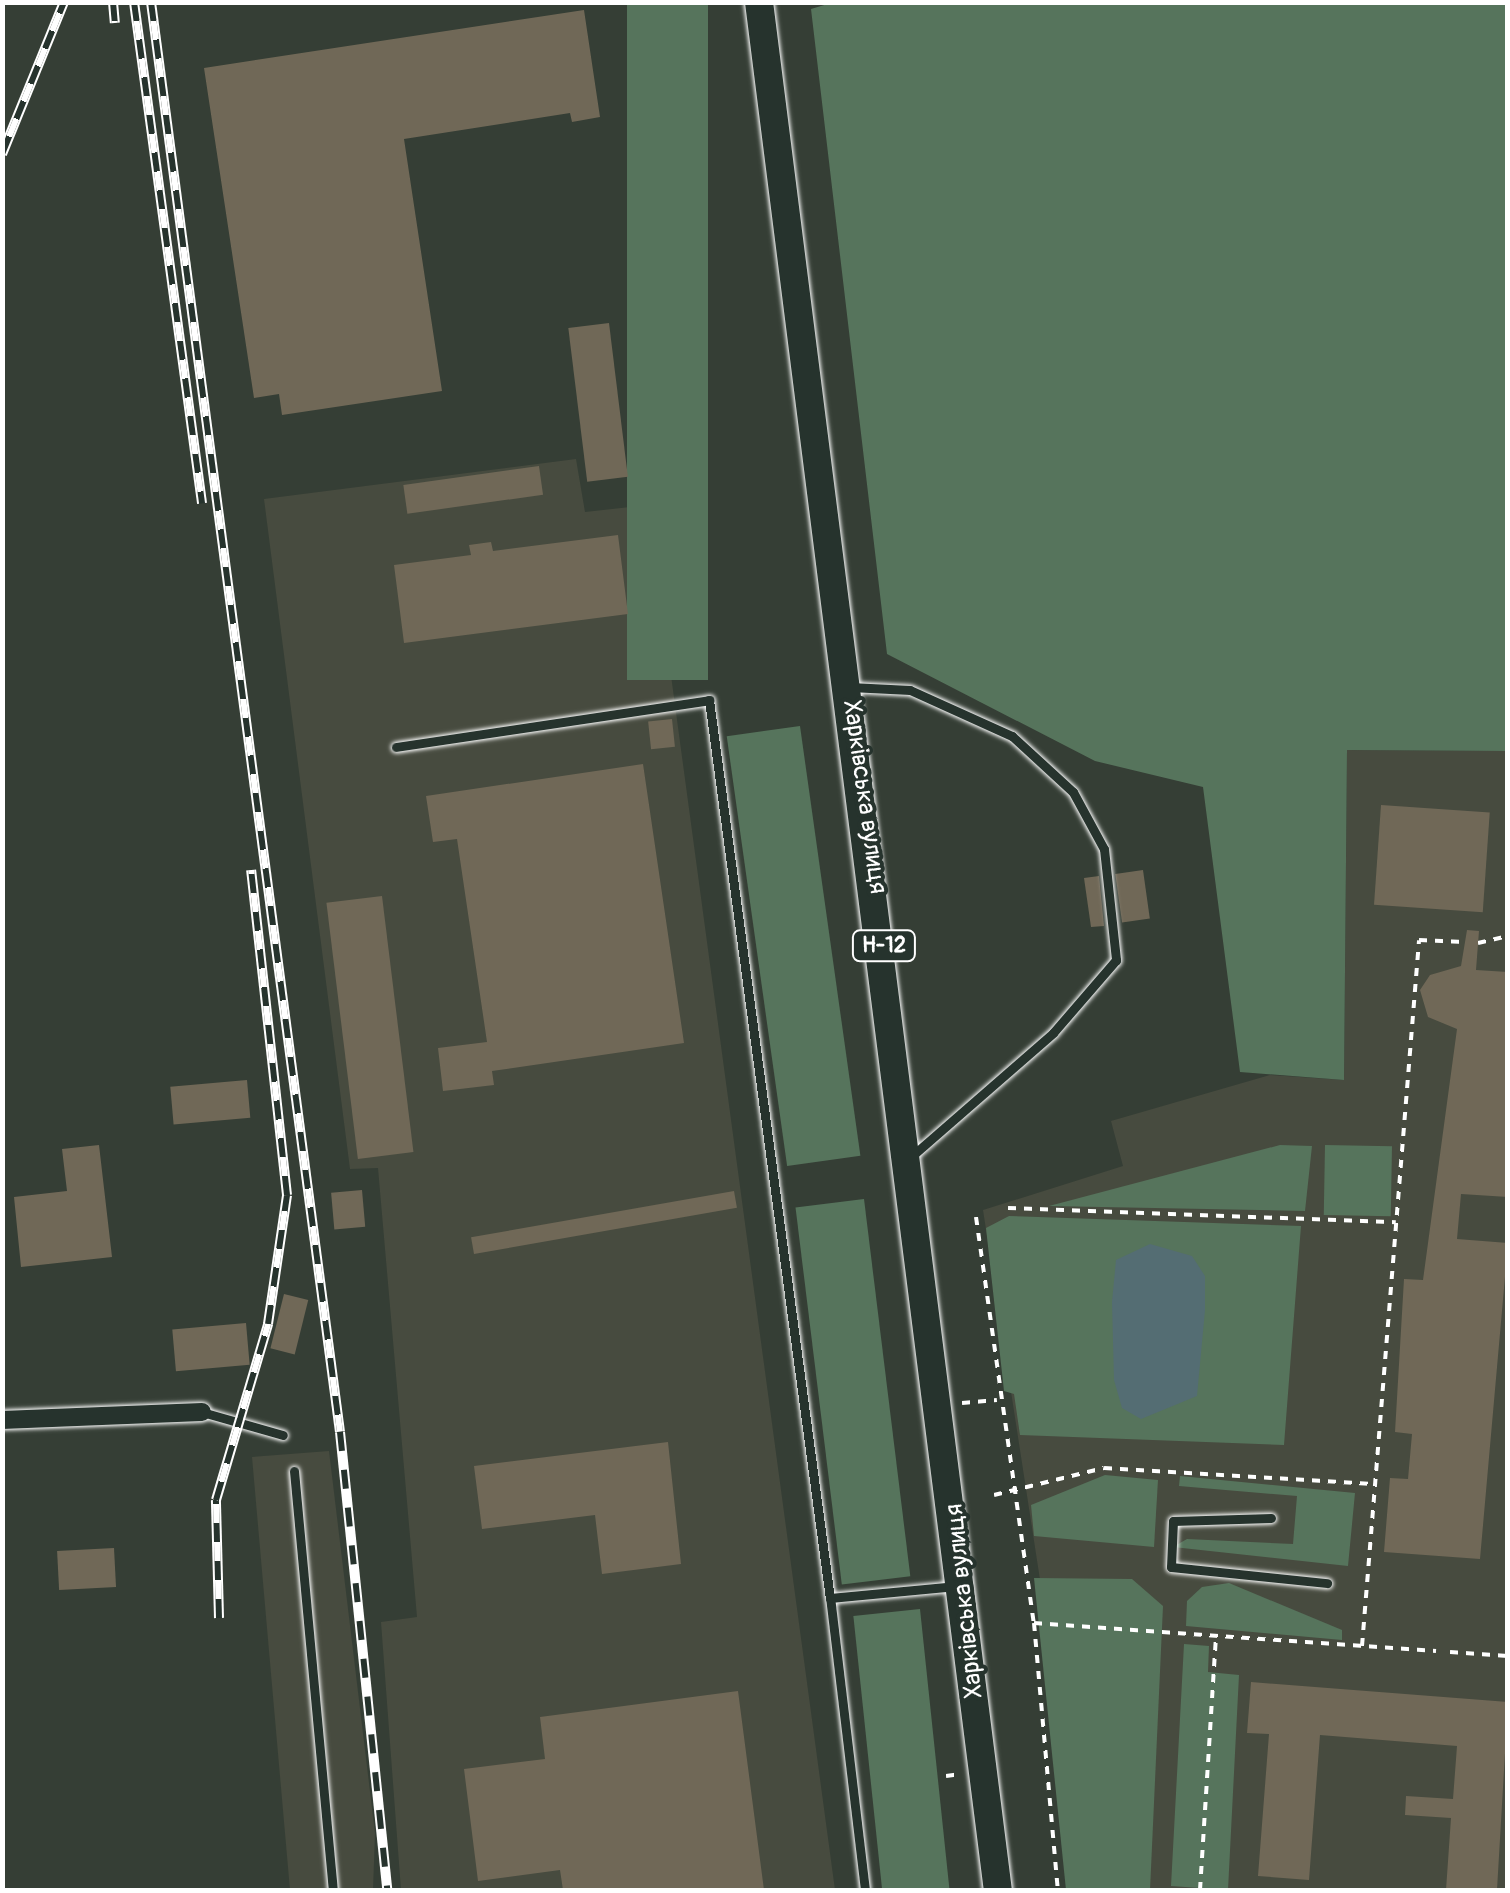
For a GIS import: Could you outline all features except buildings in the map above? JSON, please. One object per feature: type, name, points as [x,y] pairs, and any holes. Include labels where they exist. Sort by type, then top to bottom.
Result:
[{"type":"main road","name":"Харківська вулиця","points":[[759,2],[911,1158],[998,1890]]},
{"type":"street","points":[[2,1420],[202,1412]]},
{"type":"lane","points":[[850,688],[910,690],[1012,736],[1073,792],[1104,849],[1116,960],[1053,1033],[911,1158]]},
{"type":"lane","points":[[396,747],[710,700],[830,1598],[865,1890]]},
{"type":"lane","points":[[202,1412],[282,1435]]},
{"type":"lane","points":[[294,1472],[333,1890]]},
{"type":"lane","points":[[1271,1518],[1172,1522],[1172,1567],[1327,1584]]},
{"type":"lane","points":[[830,1598],[964,1586]]},
{"type":"path","points":[[1478,943],[1508,936]]},
{"type":"path","points":[[1362,1646],[1372,1484],[1419,940],[1464,942]]},
{"type":"path","points":[[1008,1208],[1396,1222]]},
{"type":"path","points":[[976,1217],[999,1400],[1034,1623],[1058,1890]]},
{"type":"path","points":[[942,1405],[999,1400]]},
{"type":"path","points":[[994,1495],[1104,1468],[1372,1484]]},
{"type":"path","points":[[1034,1623],[1436,1651]]},
{"type":"path","points":[[1200,1890],[1216,1635]]},
{"type":"path","points":[[1450,1652],[1508,1656]]},
{"type":"shaded area","points":[[576,459],[585,512],[648,505],[835,1890],[401,1890],[381,1622],[417,1617],[378,1168],[350,1169],[264,499]]},
{"type":"shaded area","points":[[1347,750],[1507,751],[1507,1890],[1071,1890],[1049,1638],[983,1210],[1123,1166],[1111,1121],[1270,1075],[1344,1080]]},
{"type":"shaded area","points":[[329,1451],[375,1833],[373,1890],[290,1890],[252,1457]]},
{"type":"green space","points":[[627,3],[708,3],[708,680],[627,680]]},
{"type":"green space","points":[[831,3],[1507,3],[1507,751],[1347,750],[1344,1080],[1240,1072],[1203,787],[1095,761],[887,654],[811,9]]},
{"type":"green space","points":[[800,726],[860,1156],[787,1166],[727,736]]},
{"type":"green space","points":[[1280,1145],[1312,1146],[1305,1211],[1049,1206]]},
{"type":"green space","points":[[1325,1145],[1392,1146],[1391,1216],[1324,1215]]},
{"type":"green space","points":[[864,1199],[910,1576],[842,1585],[796,1207]]},
{"type":"green space","points":[[1009,1216],[1301,1226],[1284,1445],[1020,1435],[1014,1394],[1004,1391],[986,1228]]},
{"type":"green space","points":[[1105,1475],[1158,1480],[1154,1547],[1034,1536],[1031,1505]]},
{"type":"green space","points":[[1180,1476],[1355,1493],[1348,1566],[1173,1547],[1187,1539],[1293,1544],[1297,1496],[1179,1486]]},
{"type":"green space","points":[[1034,1578],[1132,1579],[1163,1606],[1150,1890],[1066,1890]]},
{"type":"green space","points":[[1229,1583],[1342,1630],[1342,1640],[1186,1626],[1187,1601],[1202,1587]]},
{"type":"green space","points":[[920,1609],[949,1889],[882,1890],[853,1616]]},
{"type":"green space","points":[[1184,1644],[1209,1646],[1208,1672],[1239,1675],[1228,1890],[1171,1886]]},
{"type":"water","points":[[1150,1244],[1192,1256],[1205,1276],[1205,1310],[1197,1396],[1141,1419],[1122,1408],[1114,1380],[1112,1302],[1116,1260]]},
{"type":"railway","points":[[2,154],[64,2]]},
{"type":"railway","points":[[113,2],[115,23]]},
{"type":"railway","points":[[134,2],[202,503]]},
{"type":"railway","points":[[151,2],[340,1432],[387,1890]]},
{"type":"railway","points":[[219,1618],[216,1500],[268,1324],[287,1195],[251,870]]}]
